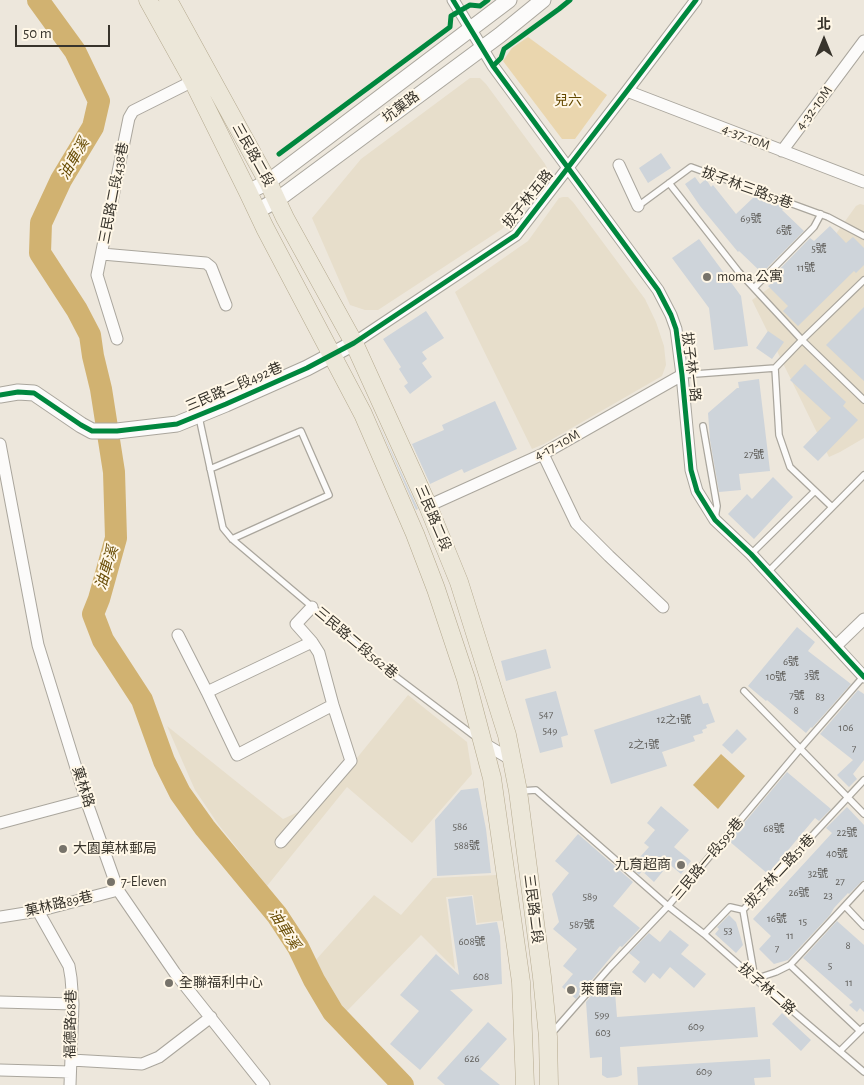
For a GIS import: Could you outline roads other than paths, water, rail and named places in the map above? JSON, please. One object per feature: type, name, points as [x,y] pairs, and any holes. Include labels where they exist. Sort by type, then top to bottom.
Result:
[{"type":"main road","name":"三民路二段","points":[[148,0],[193,81],[275,248],[333,354],[363,414],[416,534],[436,589],[466,678],[492,778],[521,982],[523,1080]]},
{"type":"main road","name":"三民路二段","points":[[168,0],[354,343],[428,506],[459,582],[507,735],[518,791],[542,976],[548,1038],[549,1085]]},
{"type":"street","name":"拔子林一路","points":[[453,0],[493,66],[658,290],[667,306],[676,329],[691,470],[698,491],[715,520],[751,554],[864,677]]},
{"type":"street","name":"坑菓路","points":[[248,192],[268,182],[509,0]]},
{"type":"street","name":"坑菓路","points":[[257,211],[277,200],[500,35],[543,0]]},
{"type":"street","name":"拔子林五路","points":[[354,343],[516,235],[696,0]]},
{"type":"street","name":"4-32-10M","points":[[782,150],[864,41]]},
{"type":"street","name":"三民路二段438巷","points":[[117,339],[97,275],[129,118],[133,111],[193,81]]},
{"type":"street","name":"4-37-10M","points":[[627,91],[864,182]]},
{"type":"street","points":[[619,166],[638,206]]},
{"type":"street","points":[[102,254],[206,263],[211,267],[226,306]]},
{"type":"street","name":"三民路二段492巷","points":[[0,396],[18,392],[34,393],[92,431],[117,431],[177,424],[271,384],[354,343]]},
{"type":"street","name":"4-17-10M","points":[[428,506],[543,454],[682,375]]},
{"type":"street","name":"菓林路","points":[[0,444],[38,645],[86,800],[118,890],[175,973],[264,1085]]},
{"type":"street","points":[[543,454],[576,522],[663,607]]},
{"type":"street","points":[[282,842],[351,760],[332,705],[318,653],[312,642],[296,624],[312,607]]},
{"type":"street","points":[[836,646],[864,619]]},
{"type":"street","points":[[178,635],[237,755],[332,705]]},
{"type":"street","points":[[207,692],[312,642]]},
{"type":"street","points":[[483,743],[512,760]]},
{"type":"street","points":[[0,823],[86,800]]},
{"type":"street","name":"菓林路89巷","points":[[0,917],[38,911],[118,890]]},
{"type":"street","name":"福德路68巷","points":[[38,911],[69,966],[73,1004],[70,1085]]},
{"type":"street","points":[[0,1002],[73,1004]]},
{"type":"street","points":[[0,1070],[142,1064],[159,1057],[211,1017]]},
{"type":"lane","name":"拔子林三路53巷","points":[[638,206],[690,167],[821,214],[864,236]]},
{"type":"lane","points":[[669,183],[738,271],[802,340],[864,400]]},
{"type":"lane","points":[[754,288],[814,227],[821,214]]},
{"type":"lane","points":[[682,375],[775,368],[864,280]]},
{"type":"lane","points":[[775,368],[779,435],[790,467],[832,507]]},
{"type":"lane","points":[[198,415],[223,528],[232,539],[329,494],[301,431],[210,469]]},
{"type":"lane","points":[[703,426],[717,506],[715,520]]},
{"type":"lane","points":[[768,572],[864,475]]},
{"type":"lane","points":[[751,554],[814,491]]},
{"type":"lane","name":"三民路二段562巷","points":[[232,539],[388,670],[483,743]]},
{"type":"lane","name":"三民路一段595巷","points":[[548,1038],[610,967],[668,906],[800,749],[864,677]]},
{"type":"lane","points":[[744,691],[864,814]]},
{"type":"lane","name":"拔子林二路51巷","points":[[755,979],[743,910],[864,780]]},
{"type":"lane","name":"拔子林二路","points":[[518,791],[536,790],[668,906],[704,934],[864,1072]]},
{"type":"lane","points":[[755,979],[790,965],[864,885]]},
{"type":"lane","points":[[844,906],[864,926]]},
{"type":"lane","points":[[704,934],[730,907],[743,910]]},
{"type":"lane","points":[[790,965],[862,1029],[840,1051]]},
{"type":"waterway","name":"油車溪","points":[[38,0],[75,51],[99,101],[93,127],[61,180],[41,223],[40,253],[77,310],[90,335],[101,389],[114,472],[116,538],[93,614],[103,640],[142,700],[164,761],[180,793],[205,828],[277,915],[298,947],[314,980],[333,1012],[403,1085]]},
{"type":"place","name":"moma 公寓","points":[[707,277]]},
{"type":"place","name":"大園菓林郵局","points":[[63,849]]},
{"type":"place","name":"九育超商","points":[[681,865]]},
{"type":"place","name":"7-Eleven","points":[[111,882]]},
{"type":"place","name":"全聯福利中心","points":[[169,983]]},
{"type":"place","name":"萊爾富","points":[[571,990]]},
{"type":"park label","name":"兒六","points":[[568,101]]}]
